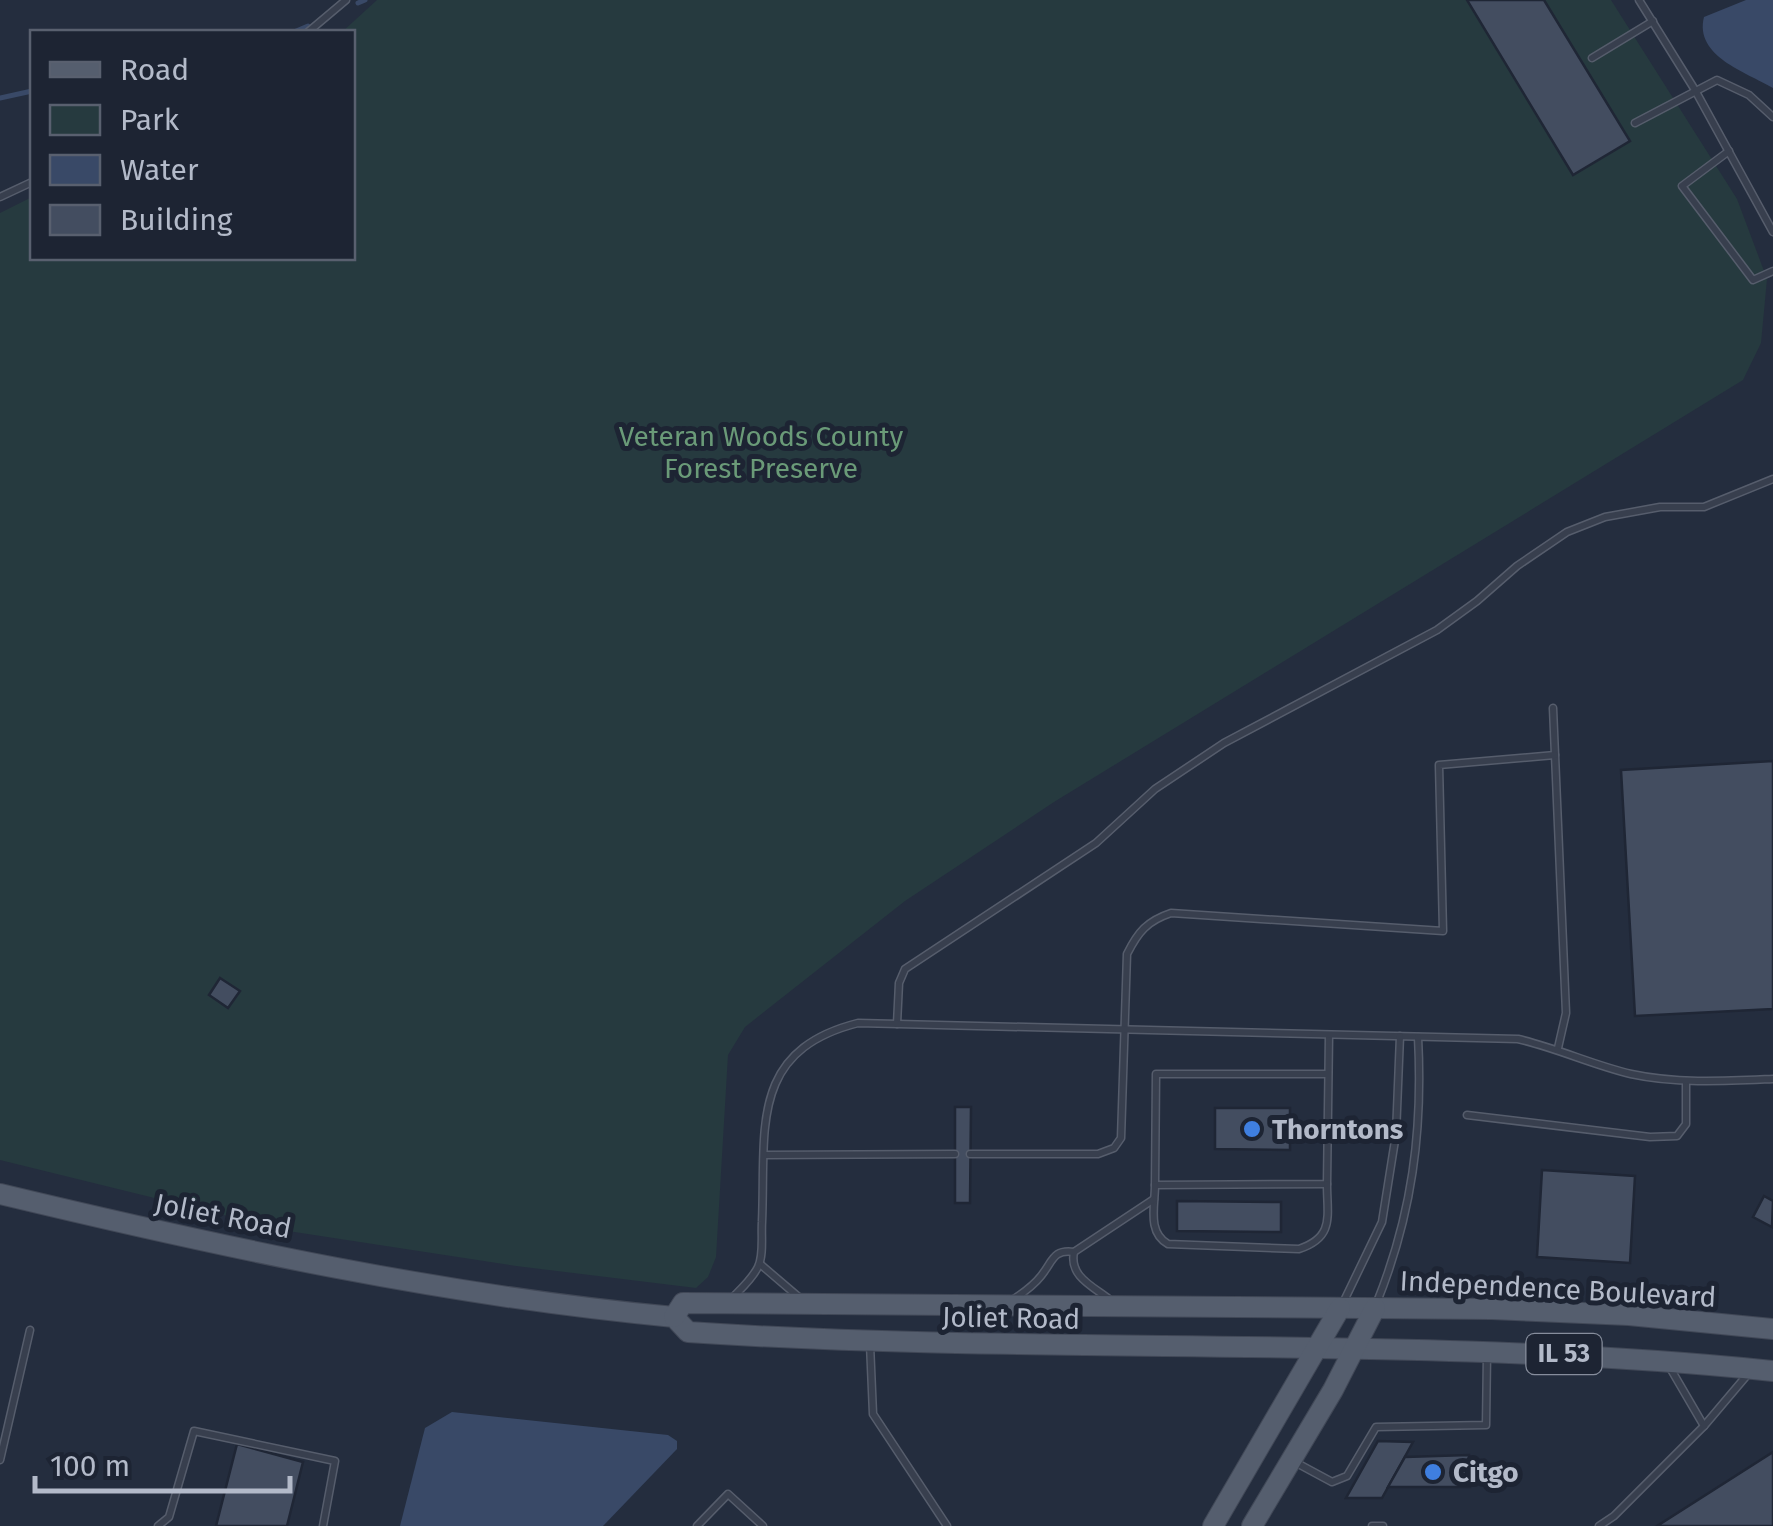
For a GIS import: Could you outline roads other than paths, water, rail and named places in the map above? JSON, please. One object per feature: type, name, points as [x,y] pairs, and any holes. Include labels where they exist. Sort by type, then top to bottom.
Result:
[{"type":"main road","name":"Joliet Road","points":[[0,1194],[230,1247],[576,1308],[674,1317],[688,1332],[870,1342],[1355,1350]]},
{"type":"main road","name":"Joliet Road","points":[[674,1317],[683,1303],[1340,1308]]},
{"type":"main road","name":"Independence Boulevard","points":[[1340,1308],[1629,1315],[1773,1329]]},
{"type":"main road","points":[[1214,1526],[1340,1308]]},
{"type":"main road","points":[[1252,1526],[1355,1350],[1374,1308]]},
{"type":"main road","name":"IL 53","points":[[1355,1350],[1487,1351],[1666,1360],[1762,1370]]},
{"type":"lane","points":[[310,30],[346,0]]},
{"type":"lane","points":[[1639,0],[1695,90],[1773,232]]},
{"type":"lane","points":[[1592,58],[1653,21]]},
{"type":"lane","points":[[1635,123],[1717,80],[1748,95],[1773,117]]},
{"type":"lane","points":[[1729,151],[1682,186],[1753,280],[1773,271]]},
{"type":"lane","points":[[0,196],[30,183]]},
{"type":"lane","points":[[897,1024],[899,983],[905,969],[1096,843],[1154,790],[1224,743],[1437,630],[1567,532],[1605,518],[1660,507],[1704,507],[1773,479]]},
{"type":"lane","points":[[1552,708],[1566,1014],[1558,1048]]},
{"type":"lane","points":[[970,1154],[1098,1154],[1114,1148],[1122,1138],[1128,954],[1138,932],[1153,919],[1172,913],[1444,931],[1439,765],[1555,754]]},
{"type":"lane","points":[[726,1304],[760,1264],[768,1100],[780,1071],[801,1047],[828,1031],[858,1023],[1518,1040],[1558,1048],[1631,1074],[1686,1081],[1773,1079]]},
{"type":"lane","points":[[1328,1074],[1156,1074],[1154,1230],[1159,1239],[1168,1244],[1299,1249],[1318,1240],[1326,1231],[1329,1035]]},
{"type":"lane","points":[[1340,1308],[1361,1272],[1382,1222],[1396,1134],[1400,1036]]},
{"type":"lane","points":[[1374,1308],[1390,1271],[1417,1156],[1418,1037]]},
{"type":"lane","points":[[1466,1115],[1650,1137],[1678,1136],[1686,1124],[1686,1081]]},
{"type":"lane","points":[[765,1155],[955,1154]]},
{"type":"lane","points":[[1155,1185],[1327,1184]]},
{"type":"lane","points":[[1004,1306],[1042,1276],[1054,1255],[1062,1250],[1074,1252],[1155,1198]]},
{"type":"lane","points":[[1074,1252],[1072,1261],[1080,1278],[1118,1306]]},
{"type":"lane","points":[[760,1264],[811,1306]]},
{"type":"lane","points":[[0,1460],[30,1330]]},
{"type":"lane","points":[[870,1342],[873,1414],[947,1526]]},
{"type":"lane","points":[[1292,1460],[1332,1482],[1347,1476],[1376,1427],[1486,1426],[1487,1351]]},
{"type":"lane","points":[[1666,1360],[1704,1426]]},
{"type":"lane","points":[[1599,1526],[1614,1516],[1762,1370]]},
{"type":"lane","points":[[158,1526],[169,1518],[194,1430],[336,1461],[324,1526]]},
{"type":"lane","points":[[697,1526],[728,1494],[764,1526]]},
{"type":"lane","points":[[1372,1526],[1383,1526]]},
{"type":"water","points":[[1746,0],[1773,0],[1773,88],[1725,61],[1714,52],[1703,31],[1704,17]]},
{"type":"water","points":[[452,1412],[668,1435],[677,1441],[677,1449],[603,1526],[400,1526],[425,1428]]},
{"type":"waterway","points":[[358,3],[365,0]]},
{"type":"waterway","points":[[299,30],[308,26]]},
{"type":"waterway","points":[[0,98],[30,91]]},
{"type":"place","name":"Thorntons","points":[[1252,1129]]},
{"type":"place","name":"Citgo","points":[[1433,1472]]},
{"type":"park label","name":"Veteran Woods County Forest Preserve","points":[[761,452]]}]
